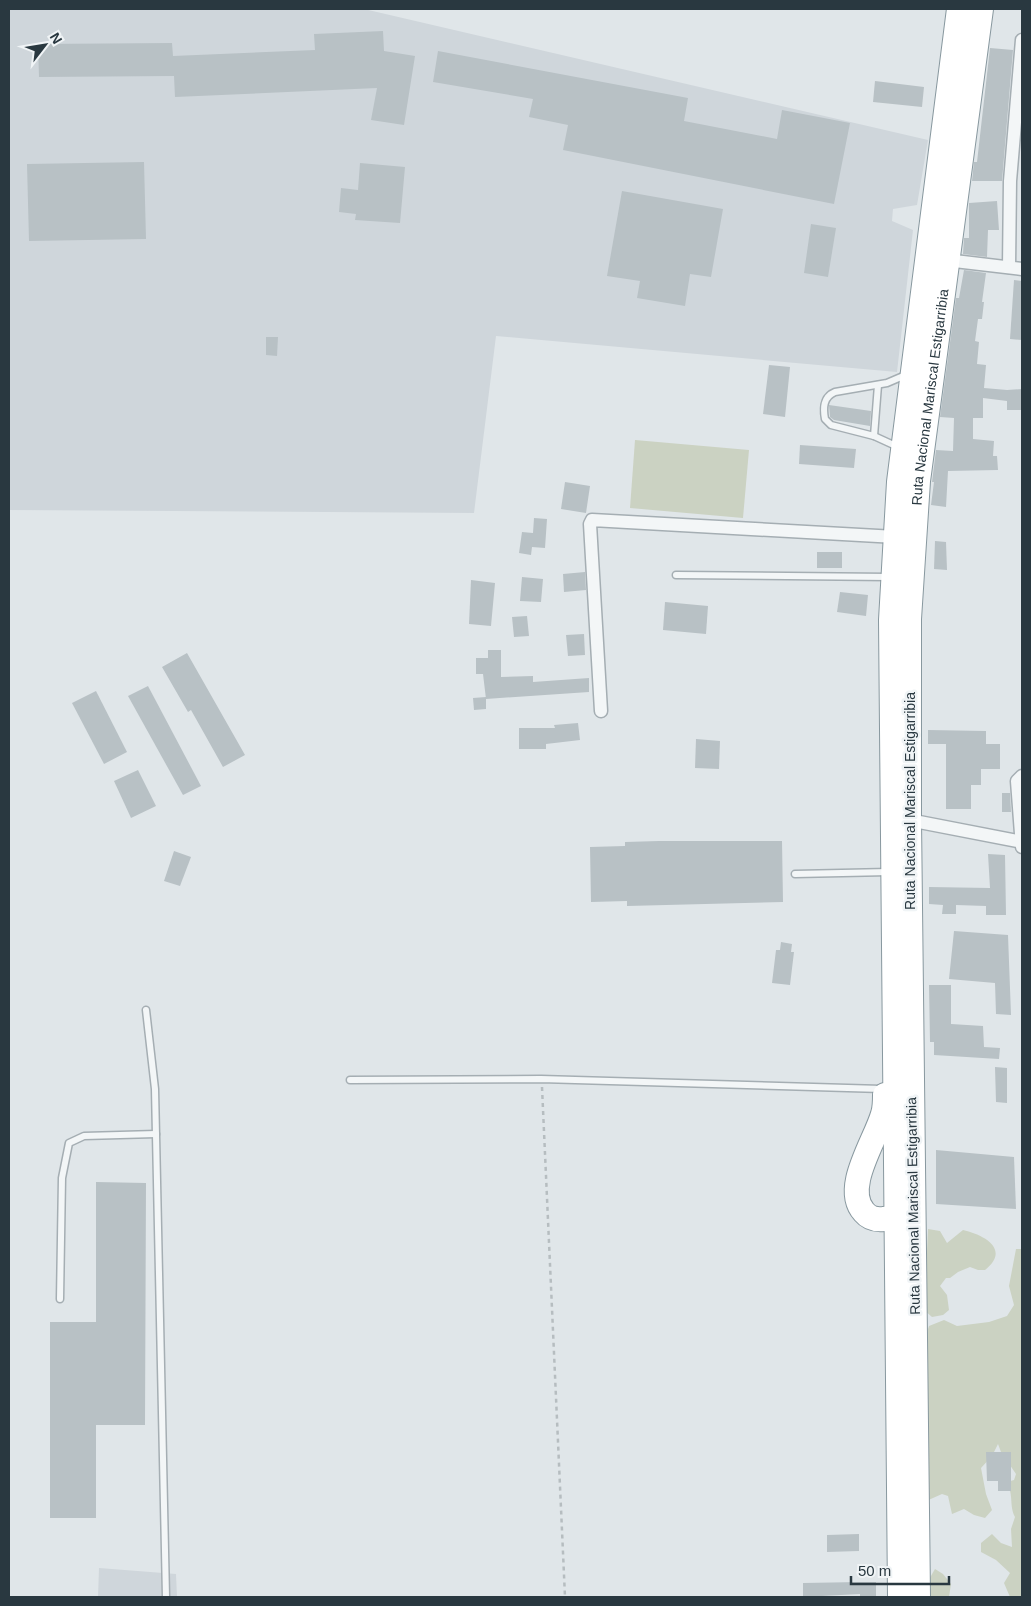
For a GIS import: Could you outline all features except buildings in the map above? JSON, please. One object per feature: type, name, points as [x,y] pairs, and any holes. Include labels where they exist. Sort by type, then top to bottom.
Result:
[{"type":"highway","name":"Ruta Nacional Mariscal Estigarribia","points":[[918,1597],[905,1212],[893,981],[891,620],[904,450],[959,9]]},
{"type":"highway","name":"Ruta Nacional Mariscal Estigarribia","points":[[900,1597],[909,820],[909,619],[918,481],[981,9]]},
{"type":"highway","points":[[893,981],[884,1113],[857,1181],[857,1195],[860,1208],[867,1216],[877,1220],[905,1212]]},
{"type":"street","points":[[1009,267],[1010,181],[1022,40]]},
{"type":"street","points":[[946,260],[1022,269]]},
{"type":"street","points":[[601,711],[590,524],[592,520],[896,536]]},
{"type":"street","points":[[1022,776],[1017,781],[1022,847]]},
{"type":"street","points":[[909,820],[1022,842]]},
{"type":"lane","points":[[904,450],[874,436],[831,426],[825,420],[824,408],[827,397],[835,392],[878,385],[895,380],[914,370]]},
{"type":"lane","points":[[874,436],[878,385]]},
{"type":"lane","points":[[676,575],[893,577]]},
{"type":"lane","points":[[795,874],[892,872]]},
{"type":"lane","points":[[146,1010],[155,1089],[166,1597]]},
{"type":"lane","points":[[350,1080],[541,1078],[886,1089]]},
{"type":"lane","points":[[60,1299],[62,1178],[70,1143],[84,1136],[156,1134]]},
{"type":"path","points":[[541,1078],[565,1597]]},
{"type":"shaded area","points":[[9,9],[364,9],[928,140],[917,205],[893,209],[892,221],[913,230],[897,372],[496,336],[474,513],[9,510]]},
{"type":"shaded area","points":[[99,1568],[176,1574],[177,1597],[98,1597]]},
{"type":"green space","points":[[635,440],[749,450],[743,518],[630,508]]},
{"type":"green space","points":[[928,1229],[940,1231],[947,1243],[963,1230],[971,1232],[986,1239],[995,1249],[995,1256],[985,1270],[970,1267],[950,1278],[946,1278],[940,1286],[947,1295],[949,1310],[943,1315],[932,1317],[923,1309],[918,1259],[927,1251]]},
{"type":"green space","points":[[1016,1249],[1022,1249],[1022,1597],[1010,1597],[1004,1583],[1010,1573],[996,1560],[981,1552],[981,1543],[992,1534],[1001,1543],[1012,1547],[1011,1529],[1015,1517],[1007,1482],[1014,1480],[1016,1474],[1001,1452],[998,1444],[992,1456],[981,1468],[986,1494],[992,1510],[985,1518],[974,1515],[964,1509],[952,1514],[948,1496],[942,1494],[924,1502],[922,1348],[929,1326],[944,1320],[957,1326],[989,1322],[1007,1316],[1014,1305],[1009,1286]]},
{"type":"green space","points":[[935,1569],[943,1574],[951,1584],[949,1597],[928,1597],[925,1586]]}]
